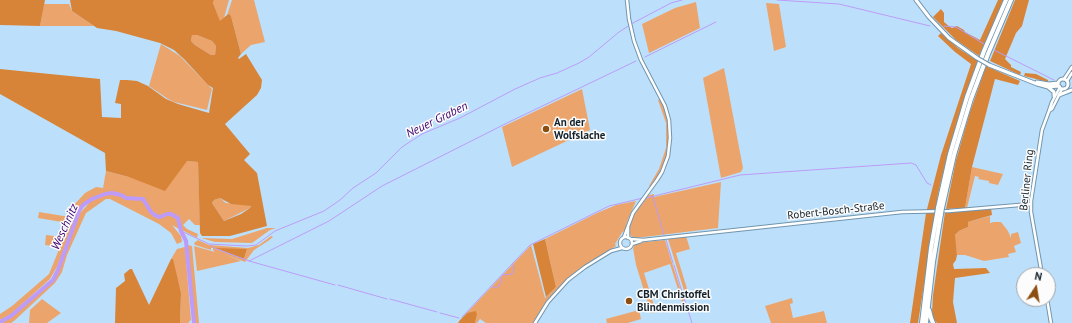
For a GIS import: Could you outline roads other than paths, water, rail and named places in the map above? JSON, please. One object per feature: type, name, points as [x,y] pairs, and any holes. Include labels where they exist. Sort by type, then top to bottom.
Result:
[{"type":"highway","points":[[926,323],[939,214],[948,160],[967,97],[984,51],[1006,0]]},
{"type":"highway","points":[[940,208],[971,99],[1011,0]]},
{"type":"highway","points":[[922,323],[930,248],[939,214]]},
{"type":"highway","points":[[928,303],[933,323]]},
{"type":"main road","points":[[916,0],[929,17],[950,38],[977,58],[1025,80],[1048,86],[1060,86],[1067,83],[1072,89],[1059,95]]},
{"type":"main road","name":"Berliner Ring","points":[[1060,86],[1060,80],[1067,83]]},
{"type":"main road","points":[[1034,82],[1060,86]]},
{"type":"main road","points":[[1048,86],[1054,92],[1054,96]]},
{"type":"street","points":[[627,0],[631,30],[641,60],[663,99],[670,128],[670,148],[665,166],[657,180],[640,201],[628,224],[628,238],[632,244]]},
{"type":"street","name":"Berliner Ring","points":[[1067,83],[1072,67]]},
{"type":"street","name":"Berliner Ring","points":[[1067,83],[1072,73]]},
{"type":"street","name":"Berliner Ring","points":[[1049,111],[1052,109],[1059,95],[1060,86]]},
{"type":"street","name":"Berliner Ring","points":[[1041,267],[1032,220],[1031,204],[1042,133],[1054,96],[1060,86]]},
{"type":"street","name":"Robert-Bosch-Straße","points":[[611,252],[621,240],[628,238],[643,240],[902,212],[949,211],[1031,204]]},
{"type":"street","name":"Robert-Bosch-Straße","points":[[535,323],[548,302],[568,280],[585,266],[611,252],[622,248],[628,249],[632,244],[643,240]]},
{"type":"street","points":[[620,243],[622,248]]},
{"type":"street","points":[[1048,307],[1051,323]]},
{"type":"waterway","name":"Neuer Graben","points":[[181,231],[209,244],[256,245],[275,231],[324,211],[340,200],[353,188],[376,173],[402,147],[422,134],[460,118],[515,89],[579,63],[633,23],[671,3],[682,0]]},
{"type":"waterway","name":"Neuer Graben","points":[[777,0],[839,4],[930,26]]},
{"type":"waterway","points":[[645,57],[716,22]]},
{"type":"waterway","name":"Neuer Graben","points":[[944,26],[956,27],[984,44]]},
{"type":"waterway","name":"Neuer Graben","points":[[994,50],[1054,80]]},
{"type":"waterway","points":[[249,261],[329,221],[382,186],[509,122],[636,61]]},
{"type":"waterway","points":[[646,198],[740,175],[911,163],[916,165],[927,183],[931,185]]},
{"type":"waterway","name":"Weschnitz","points":[[0,322],[11,316],[53,280],[79,211],[83,205],[92,199],[112,193],[126,198],[143,199],[151,212],[156,216],[160,217],[171,214],[178,218],[181,231],[186,241],[194,323]]},
{"type":"waterway","points":[[653,197],[664,235]]},
{"type":"waterway","points":[[462,317],[530,245],[609,206],[643,198]]},
{"type":"waterway","points":[[666,240],[673,263]]},
{"type":"waterway","points":[[211,245],[214,248],[249,261],[335,285]]},
{"type":"waterway","points":[[502,275],[512,274],[514,270],[513,264]]},
{"type":"waterway","points":[[674,265],[682,292]]},
{"type":"waterway","points":[[492,287],[498,287],[501,282],[501,277]]},
{"type":"waterway","points":[[338,285],[387,299]]},
{"type":"waterway","points":[[683,295],[692,323]]},
{"type":"waterway","points":[[390,299],[437,312]]},
{"type":"waterway","points":[[440,313],[459,318]]},
{"type":"place","name":"An der Wolfslache","points":[[546,129]]},
{"type":"place","name":"CBM Christoffel Blindenmission","points":[[629,301]]}]
